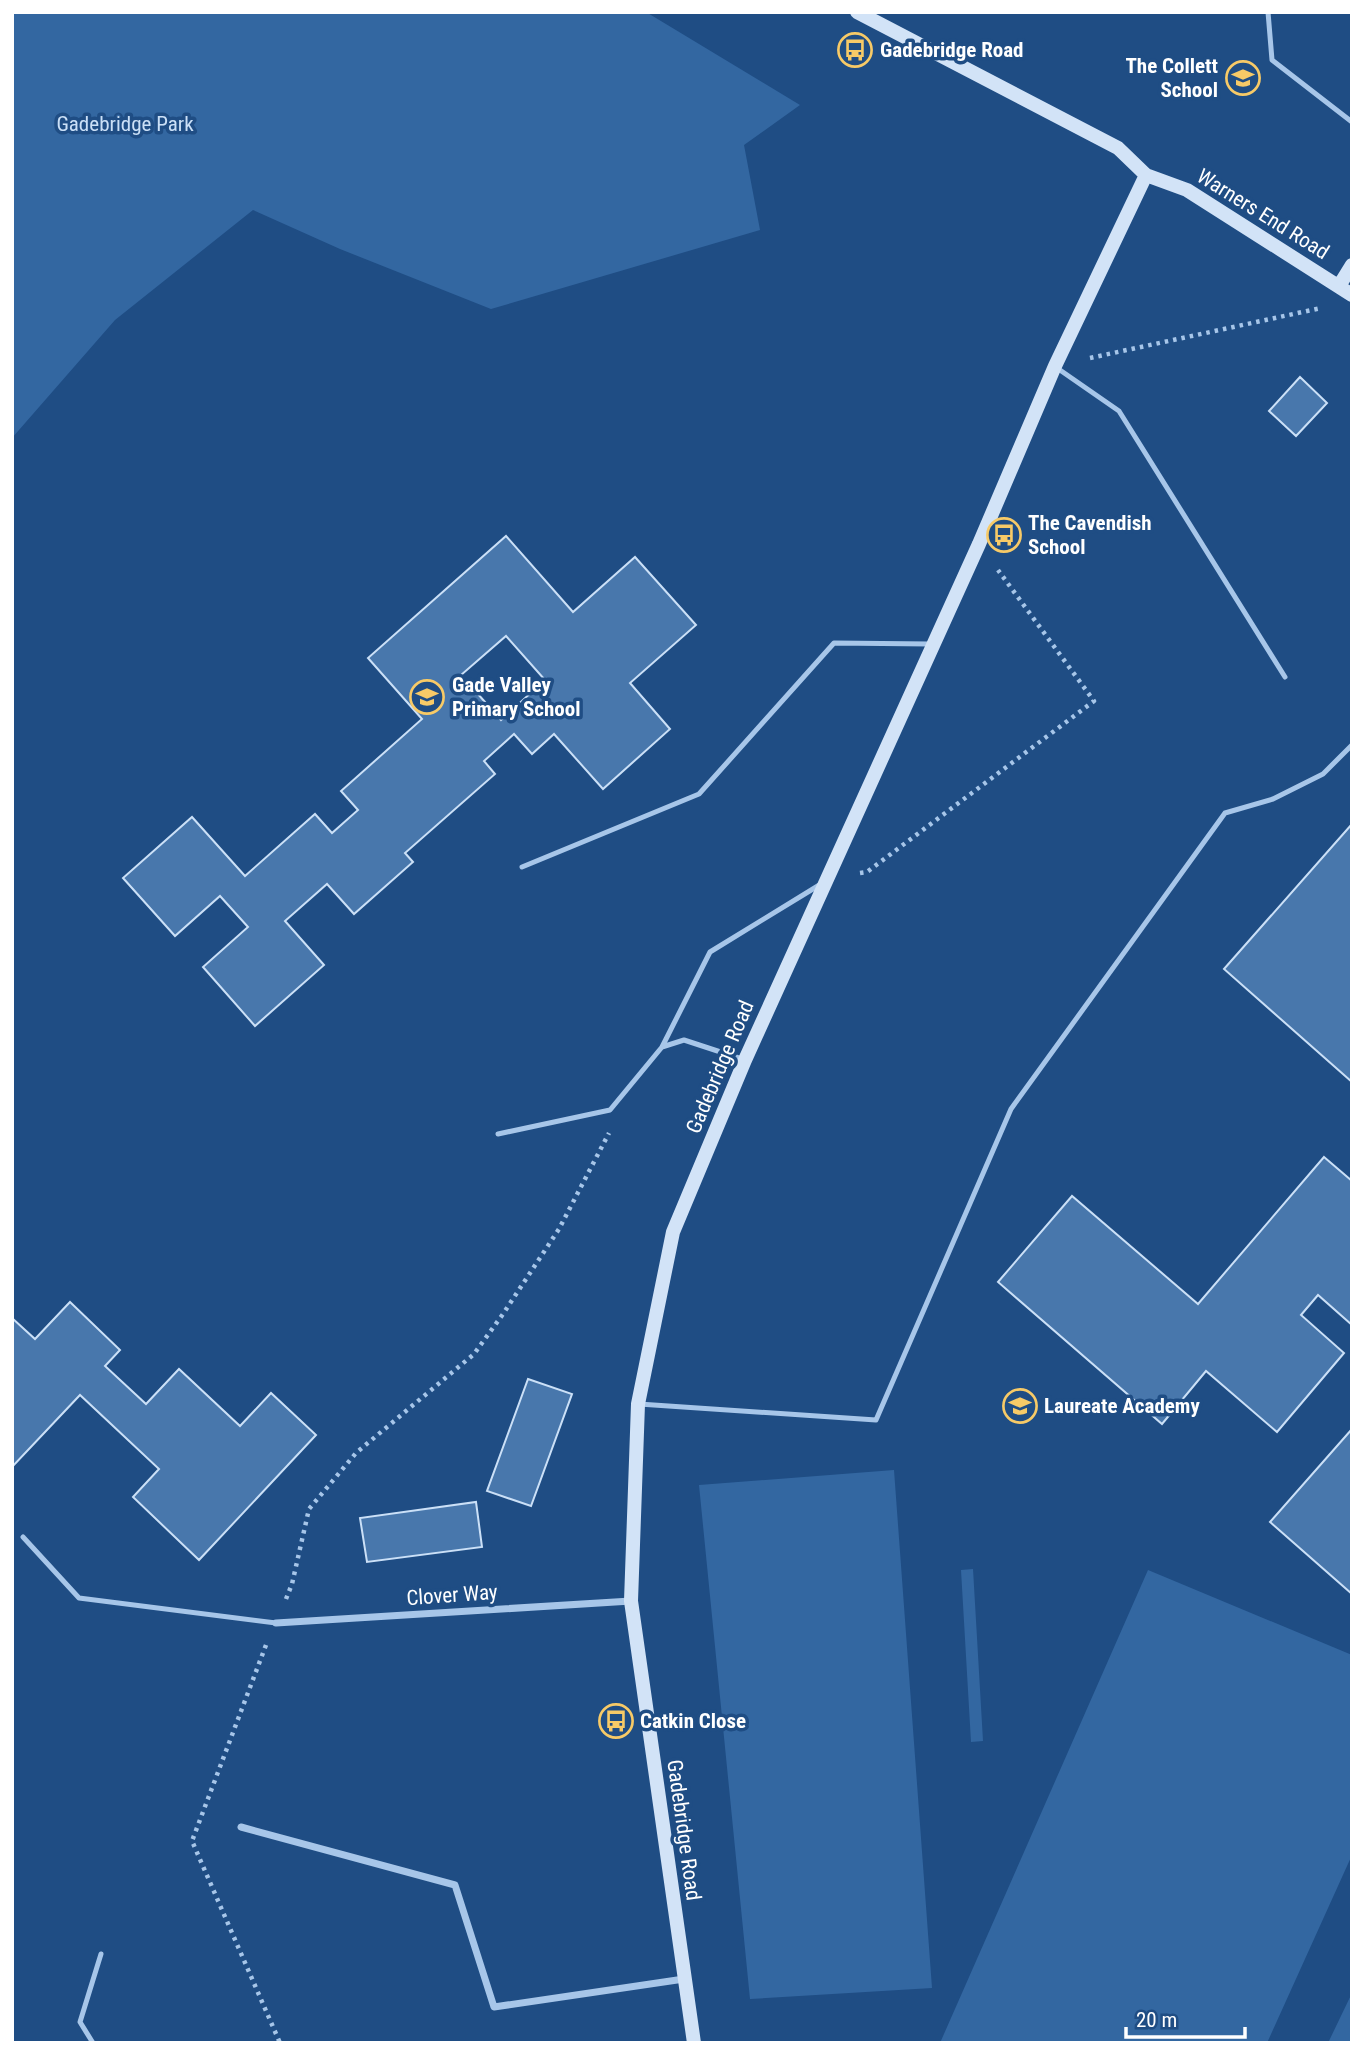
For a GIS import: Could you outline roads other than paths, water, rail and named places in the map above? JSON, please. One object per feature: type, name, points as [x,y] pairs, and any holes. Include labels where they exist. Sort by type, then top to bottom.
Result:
[{"type":"street","name":"Warners End Road","points":[[857,12],[1118,148],[1146,175],[1187,190],[1345,291]]},
{"type":"street","name":"Gadebridge Road","points":[[694,2043],[631,1601],[638,1404],[673,1232],[744,1060],[978,544],[1055,366],[1146,175]]},
{"type":"street","points":[[1345,291],[1352,265]]},
{"type":"street","name":"Clover Way","points":[[276,1623],[631,1601]]},
{"type":"street","points":[[241,1827],[455,1885],[494,2007],[684,1979]]},
{"type":"lane","points":[[1268,12],[1272,60],[1352,122]]},
{"type":"lane","points":[[1055,366],[1119,411],[1285,677]]},
{"type":"lane","points":[[522,867],[699,794],[834,643],[933,644]]},
{"type":"lane","points":[[638,1404],[876,1420],[1011,1109],[1225,814],[1273,799],[1323,774],[1352,745]]},
{"type":"lane","points":[[498,1133],[610,1110],[662,1046],[710,952],[827,878]]},
{"type":"lane","points":[[662,1046],[684,1040],[744,1060]]},
{"type":"lane","points":[[23,1537],[79,1598],[276,1623]]},
{"type":"lane","points":[[93,2043],[80,2022],[101,1954]]},
{"type":"place","name":"Gadebridge Road","points":[[855,50]]},
{"type":"place","name":"The Collett School","points":[[1243,78]]},
{"type":"place","name":"The Cavendish School","points":[[1004,535]]},
{"type":"place","name":"Gade Valley Primary School","points":[[427,697]]},
{"type":"place","name":"Laureate Academy","points":[[1020,1406]]},
{"type":"place","name":"Catkin Close","points":[[616,1721]]},
{"type":"park label","name":"Gadebridge Park","points":[[125,124]]}]
